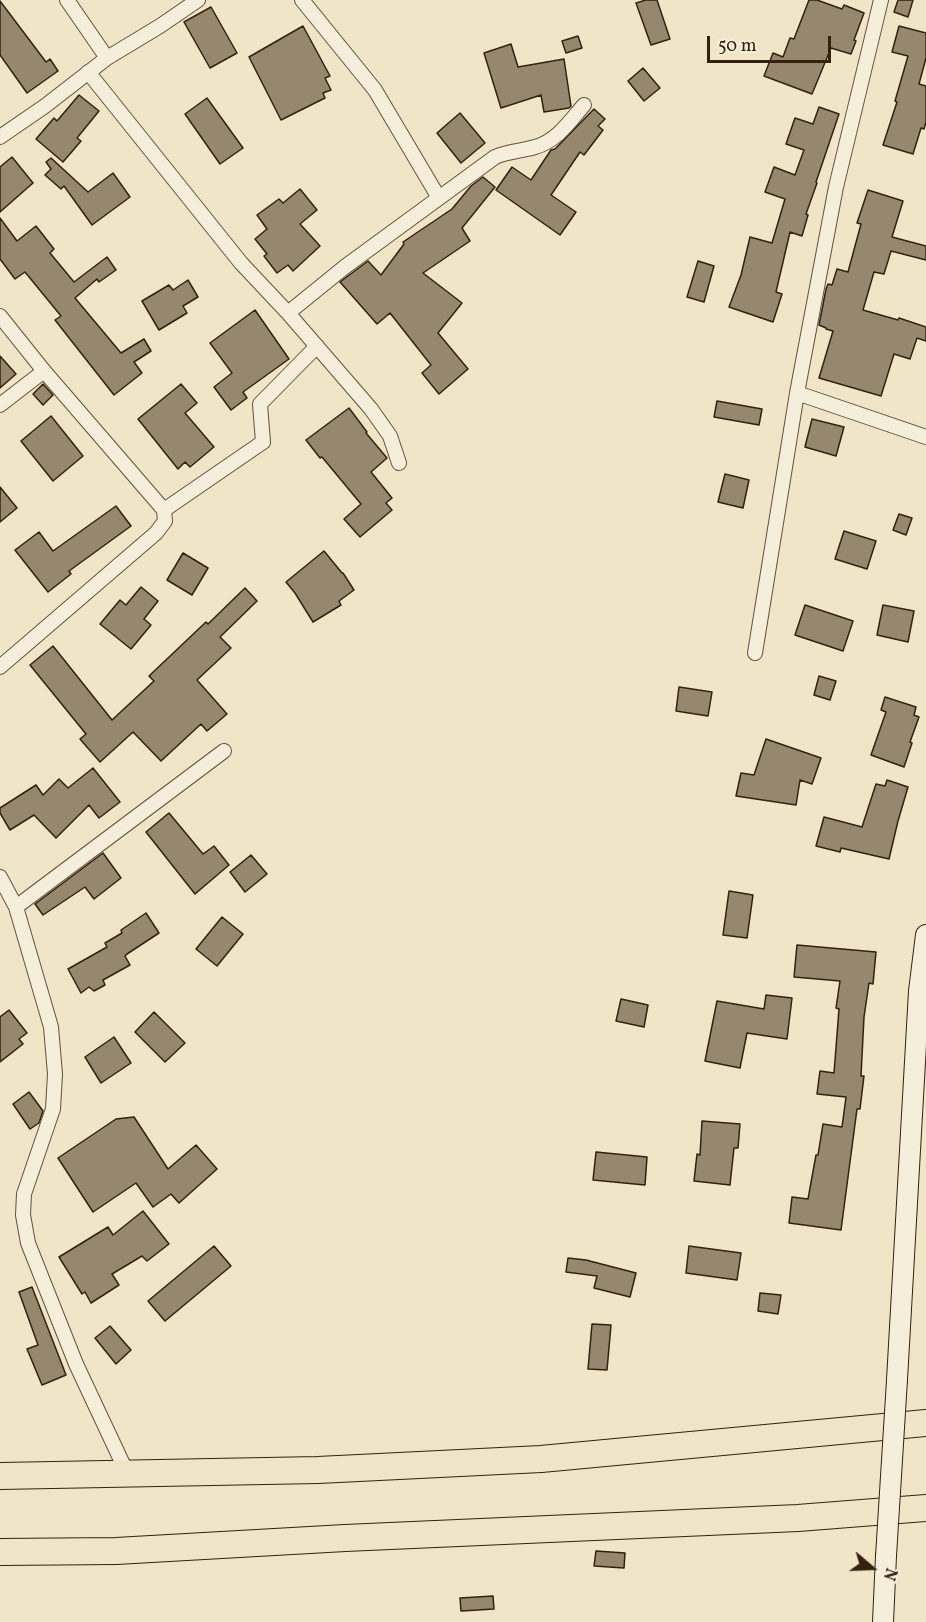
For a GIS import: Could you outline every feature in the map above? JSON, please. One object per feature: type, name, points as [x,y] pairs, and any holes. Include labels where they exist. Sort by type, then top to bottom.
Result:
[{"type":"highway","points":[[0,1476],[318,1470],[541,1459],[926,1423]]},
{"type":"highway","points":[[0,1552],[116,1551],[345,1538],[798,1518],[926,1508]]},
{"type":"main road","points":[[883,1622],[919,991],[926,935]]},
{"type":"street","points":[[67,0],[107,58]]},
{"type":"street","points":[[0,137],[107,58],[198,0]]},
{"type":"street","points":[[302,0],[375,90],[439,198]]},
{"type":"street","points":[[755,653],[797,393],[836,187],[881,0]]},
{"type":"street","points":[[88,72],[242,263],[378,418],[390,436],[399,463]]},
{"type":"street","points":[[288,313],[346,266],[495,157],[504,153],[538,147],[559,135],[584,105]]},
{"type":"street","points":[[0,316],[44,371],[164,510],[165,520],[156,533],[0,667]]},
{"type":"street","points":[[164,510],[262,441],[260,404],[317,346]]},
{"type":"street","points":[[0,405],[44,371]]},
{"type":"street","points":[[797,393],[926,437]]},
{"type":"street","points":[[16,907],[224,751]]},
{"type":"street","points":[[0,878],[16,907],[51,1027],[55,1074],[53,1109],[24,1194],[23,1215],[28,1243],[76,1364],[128,1475]]},
{"type":"building","points":[[657,0],[670,39],[651,45],[636,3]]},
{"type":"building","points":[[809,0],[817,0],[842,9],[844,5],[864,13],[851,54],[831,48],[812,94],[764,76],[773,53],[783,57],[790,38],[794,39]]},
{"type":"building","points":[[898,0],[913,0],[908,17],[894,12]]},
{"type":"building","points":[[0,1],[46,62],[50,59],[58,71],[27,93],[0,55]]},
{"type":"building","points":[[211,7],[237,53],[210,68],[184,22]]},
{"type":"building","points":[[303,26],[330,76],[325,78],[331,90],[323,93],[325,98],[281,120],[249,57]]},
{"type":"building","points":[[899,26],[926,33],[926,58],[919,84],[926,86],[926,122],[924,129],[921,128],[913,154],[883,145],[897,102],[895,101],[908,56],[892,52]]},
{"type":"building","points":[[578,36],[582,48],[566,53],[562,41]]},
{"type":"building","points":[[511,44],[518,67],[564,59],[571,106],[569,108],[544,112],[541,95],[501,108],[484,53]]},
{"type":"building","points":[[643,68],[660,88],[644,101],[628,81]]},
{"type":"building","points":[[79,95],[99,111],[77,138],[81,141],[63,162],[36,139],[54,118],[57,121]]},
{"type":"building","points":[[207,98],[243,148],[220,164],[185,114]]},
{"type":"building","points":[[819,107],[839,114],[806,214],[808,215],[802,236],[790,232],[776,292],[782,294],[773,322],[729,307],[741,275],[750,237],[772,243],[785,199],[765,192],[774,167],[795,175],[804,150],[786,144],[795,118],[813,124]]},
{"type":"building","points":[[594,109],[605,119],[598,126],[603,130],[584,155],[580,152],[551,195],[576,212],[560,235],[496,190],[512,167],[531,180],[551,150],[555,149]]},
{"type":"building","points":[[460,113],[485,143],[461,163],[437,133]]},
{"type":"building","points":[[12,157],[33,183],[0,212],[0,167]]},
{"type":"building","points":[[51,158],[88,192],[113,173],[130,197],[92,225],[64,186],[61,189],[45,175],[51,169],[46,162]]},
{"type":"building","points":[[483,177],[495,187],[462,228],[470,241],[423,273],[462,303],[438,333],[468,369],[439,394],[422,373],[431,365],[390,313],[377,324],[340,282],[368,261],[381,275],[404,244],[403,242],[452,209],[471,186]]},
{"type":"building","points":[[300,189],[317,210],[300,224],[320,246],[293,271],[288,265],[277,273],[264,256],[267,254],[255,239],[267,229],[257,215],[279,199],[283,203]]},
{"type":"building","points":[[868,190],[903,201],[892,237],[926,246],[926,260],[891,251],[884,274],[874,272],[863,310],[926,327],[926,341],[917,338],[910,359],[894,354],[881,396],[819,378],[833,331],[819,325],[826,289],[828,284],[832,285],[837,269],[848,272],[861,224],[857,223]]},
{"type":"building","points":[[0,218],[17,241],[36,226],[54,249],[50,253],[74,282],[107,257],[116,270],[99,282],[97,279],[75,298],[121,353],[144,339],[151,351],[134,362],[142,373],[114,395],[55,320],[61,316],[25,272],[15,279],[0,259]]},
{"type":"building","points":[[698,261],[714,266],[704,302],[687,297]]},
{"type":"building","points":[[188,280],[198,297],[183,306],[187,313],[159,330],[142,301],[169,285],[173,290]]},
{"type":"building","points":[[255,310],[289,359],[243,392],[247,398],[231,410],[214,387],[232,373],[210,343]]},
{"type":"building","points":[[0,356],[16,374],[0,388]]},
{"type":"building","points":[[43,384],[53,395],[43,405],[33,394]]},
{"type":"building","points":[[181,384],[197,403],[185,413],[214,447],[190,467],[185,462],[178,469],[138,419]]},
{"type":"building","points":[[717,401],[762,409],[759,425],[714,417]]},
{"type":"building","points":[[349,408],[387,458],[371,472],[392,498],[386,503],[392,510],[360,537],[344,519],[361,504],[306,440]]},
{"type":"building","points":[[51,416],[83,456],[53,481],[21,441]]},
{"type":"building","points":[[812,419],[844,427],[836,456],[805,447]]},
{"type":"building","points":[[725,474],[749,480],[743,508],[718,502]]},
{"type":"building","points":[[0,487],[17,508],[0,522]]},
{"type":"building","points":[[116,506],[131,526],[69,571],[71,574],[48,592],[15,550],[39,532],[53,551]]},
{"type":"building","points":[[899,514],[912,518],[906,535],[893,530]]},
{"type":"building","points":[[844,531],[876,541],[867,569],[835,559]]},
{"type":"building","points":[[324,551],[354,590],[339,601],[341,605],[313,622],[286,582]]},
{"type":"building","points":[[183,553],[208,568],[192,595],[167,580]]},
{"type":"building","points":[[141,587],[158,601],[144,619],[151,625],[131,649],[100,624],[120,600],[126,605]]},
{"type":"building","points":[[245,588],[257,601],[220,637],[231,648],[197,680],[227,714],[207,731],[201,724],[161,761],[133,732],[100,762],[80,739],[86,734],[30,665],[53,646],[112,720],[154,681],[149,676]]},
{"type":"building","points":[[805,605],[853,621],[843,651],[795,635]]},
{"type":"building","points":[[883,605],[914,611],[908,642],[877,635]]},
{"type":"building","points":[[819,676],[836,681],[830,700],[814,695]]},
{"type":"building","points":[[679,687],[712,692],[708,716],[676,711]]},
{"type":"building","points":[[885,697],[916,707],[914,715],[919,717],[904,767],[871,755],[886,712],[881,710]]},
{"type":"building","points":[[766,739],[821,758],[812,784],[800,780],[796,805],[736,796],[741,773],[754,775]]},
{"type":"building","points":[[93,768],[120,802],[99,818],[89,805],[56,838],[34,815],[10,830],[0,813],[0,808],[36,785],[43,795],[59,779],[68,788]]},
{"type":"building","points":[[887,780],[908,787],[889,859],[841,848],[840,852],[816,846],[824,817],[862,827],[876,784],[885,786]]},
{"type":"building","points":[[169,813],[203,854],[214,846],[229,865],[195,894],[146,832]]},
{"type":"building","points":[[103,853],[121,878],[94,899],[85,887],[43,915],[35,904]]},
{"type":"building","points":[[251,855],[267,874],[245,892],[230,872]]},
{"type":"building","points":[[729,891],[753,895],[747,938],[723,935]]},
{"type":"building","points":[[146,913],[159,933],[127,954],[125,956],[130,965],[103,980],[105,985],[94,991],[89,987],[81,993],[68,969],[107,947],[105,943],[122,933],[121,930]]},
{"type":"building","points":[[222,917],[243,934],[217,966],[196,949]]},
{"type":"building","points":[[797,945],[876,952],[873,984],[869,983],[864,1017],[861,1076],[864,1076],[860,1109],[857,1109],[841,1230],[789,1223],[792,1197],[808,1199],[823,1124],[842,1127],[846,1097],[817,1094],[820,1071],[834,1073],[839,1009],[836,1008],[840,981],[794,977]]},
{"type":"building","points":[[766,995],[792,998],[787,1039],[747,1033],[740,1068],[705,1061],[717,1001],[764,1009]]},
{"type":"building","points":[[621,999],[648,1005],[644,1027],[616,1021]]},
{"type":"building","points":[[9,1010],[27,1033],[19,1039],[23,1044],[0,1062],[0,1017]]},
{"type":"building","points":[[154,1012],[185,1043],[165,1062],[135,1032]]},
{"type":"building","points":[[114,1037],[131,1063],[101,1083],[85,1057]]},
{"type":"building","points":[[29,1092],[43,1111],[39,1123],[30,1129],[13,1104]]},
{"type":"building","points":[[134,1117],[168,1169],[196,1145],[217,1169],[179,1203],[171,1194],[153,1207],[136,1183],[93,1212],[58,1158],[116,1119]]},
{"type":"building","points":[[702,1121],[740,1124],[738,1148],[734,1148],[730,1185],[694,1181],[697,1154],[700,1155]]},
{"type":"building","points":[[596,1152],[647,1157],[645,1185],[593,1180]]},
{"type":"building","points":[[143,1211],[169,1244],[147,1261],[142,1256],[112,1274],[119,1285],[91,1303],[85,1292],[82,1294],[59,1257],[108,1227],[113,1235]]},
{"type":"building","points":[[214,1246],[231,1266],[165,1321],[148,1301]]},
{"type":"building","points":[[689,1246],[741,1253],[737,1280],[686,1273]]},
{"type":"building","points":[[568,1258],[586,1260],[636,1273],[630,1297],[594,1288],[597,1276],[566,1272]]},
{"type":"building","points":[[32,1287],[66,1375],[42,1385],[27,1349],[38,1345],[19,1292]]},
{"type":"building","points":[[760,1293],[781,1295],[778,1314],[758,1311]]},
{"type":"building","points":[[592,1324],[611,1325],[607,1370],[588,1369]]},
{"type":"building","points":[[110,1326],[131,1350],[116,1364],[95,1338]]},
{"type":"building","points":[[596,1551],[625,1553],[624,1568],[594,1566]]},
{"type":"building","points":[[493,1596],[494,1609],[461,1611],[460,1598]]}]
